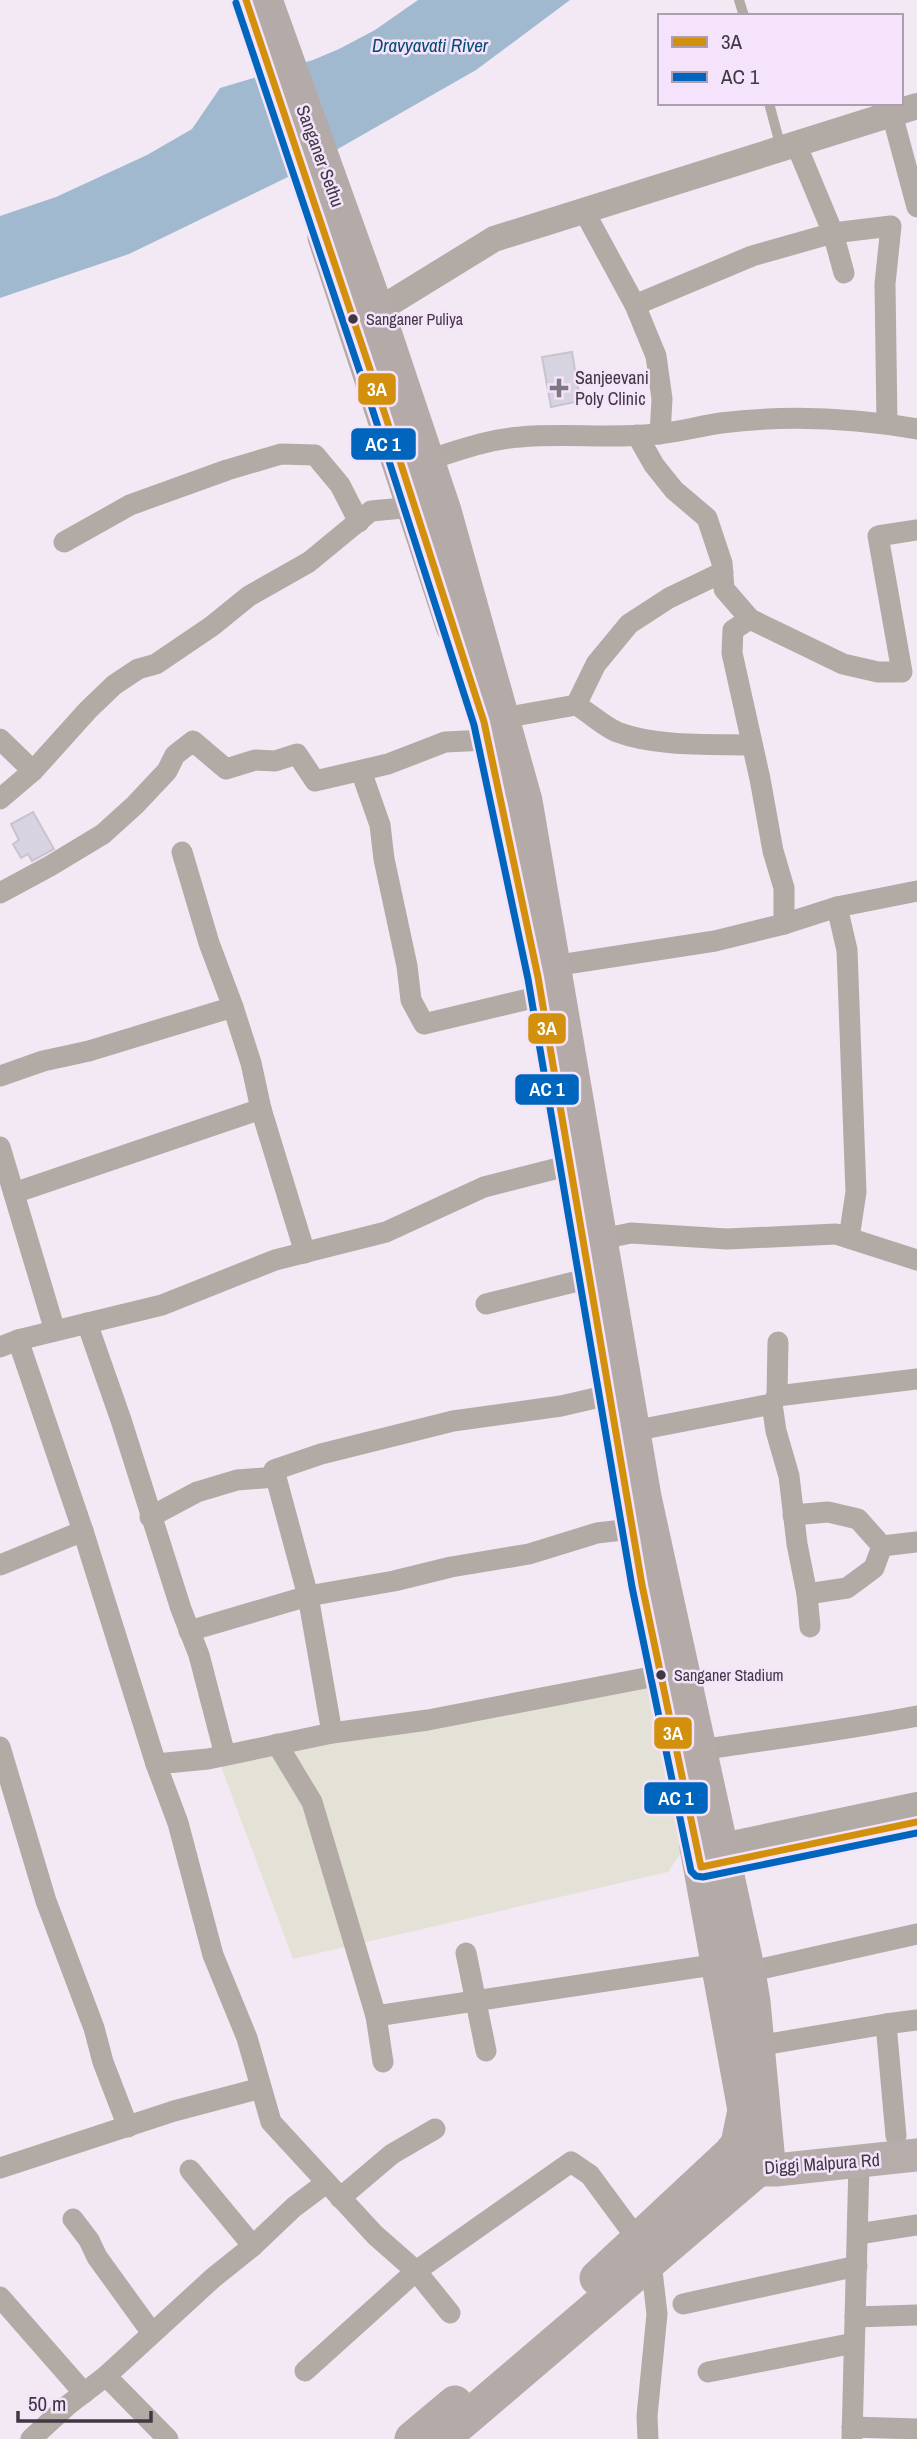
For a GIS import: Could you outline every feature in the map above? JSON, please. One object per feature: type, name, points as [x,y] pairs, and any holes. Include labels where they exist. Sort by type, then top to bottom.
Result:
[{"type":"highway","name":"Sanganer Sethu","points":[[246,0],[366,319]]},
{"type":"highway","name":"Sanganer Sethu","points":[[265,0],[366,319]]},
{"type":"highway","points":[[366,319],[427,460],[444,511],[495,726],[525,801],[547,981],[617,1393],[631,1529],[661,1675],[711,1857],[733,1968],[757,2046],[748,2155],[442,2439]]},
{"type":"highway","points":[[366,319],[414,506],[484,722],[495,726]]},
{"type":"highway","points":[[617,1393],[633,1431],[644,1497],[700,1750],[711,1857]]},
{"type":"highway","points":[[733,1968],[748,2155]]},
{"type":"highway","points":[[412,2439],[644,2251]]},
{"type":"main road","name":"Diggi Malpura Rd","points":[[748,2155],[910,2142]]},
{"type":"main road","name":"Diggi Malpura Rd","points":[[748,2155],[859,2162],[910,2142]]},
{"type":"street","points":[[366,319],[494,239],[905,110],[917,206]]},
{"type":"street","points":[[789,146],[833,233],[844,273]]},
{"type":"street","points":[[584,211],[635,305],[656,356],[662,399],[660,434]]},
{"type":"street","points":[[635,305],[752,257],[833,233],[891,226],[885,284],[887,424]]},
{"type":"street","points":[[427,460],[516,437],[660,434],[720,423],[760,420],[887,424],[917,429]]},
{"type":"street","points":[[638,435],[654,465],[674,489],[708,518],[722,563],[724,589],[750,619],[843,664],[878,672],[902,672],[878,536],[917,530]]},
{"type":"street","points":[[64,542],[130,505],[227,470],[281,454],[316,455],[340,485],[359,522]]},
{"type":"street","points":[[0,799],[53,751],[68,731],[114,685],[138,669],[166,658],[249,596],[309,562],[371,512],[414,506]]},
{"type":"street","points":[[576,705],[596,664],[629,624],[669,598],[723,572]]},
{"type":"street","points":[[750,619],[733,630],[732,653],[773,851],[784,888],[784,924]]},
{"type":"street","points":[[0,893],[103,834],[135,805],[167,771],[175,755],[192,741],[226,769],[255,760],[275,761],[297,754],[316,781],[388,764],[495,726],[576,705],[615,731],[643,739],[695,744],[752,745]]},
{"type":"street","points":[[0,739],[33,771]]},
{"type":"street","points":[[361,771],[380,825],[411,1000],[424,1024],[547,981],[784,924],[837,907],[917,891]]},
{"type":"street","points":[[182,852],[209,943],[251,1063],[261,1109],[305,1253]]},
{"type":"street","points":[[837,907],[847,950],[856,1192],[849,1238]]},
{"type":"street","points":[[0,1076],[43,1061],[89,1051],[233,1007]]},
{"type":"street","points":[[14,1193],[261,1109]]},
{"type":"street","points":[[0,1147],[55,1331]]},
{"type":"street","points":[[450,2313],[416,2271],[375,2235],[271,2122],[247,2038],[213,1955],[178,1823],[156,1764],[83,1531],[9,1343],[162,1304],[275,1260],[386,1232],[484,1187],[578,1163]]},
{"type":"street","points":[[486,1304],[594,1259],[631,1233],[727,1239],[836,1234],[917,1260]]},
{"type":"street","points":[[87,1323],[121,1420],[150,1517],[199,1655],[225,1755]]},
{"type":"street","points":[[778,1342],[776,1431],[789,1476],[810,1627]]},
{"type":"street","points":[[633,1431],[775,1400],[917,1379]]},
{"type":"street","points":[[332,1733],[308,1596],[274,1470],[321,1454],[453,1421],[550,1408],[617,1393]]},
{"type":"street","points":[[150,1517],[197,1492],[237,1480],[276,1478]]},
{"type":"street","points":[[793,1515],[828,1512],[858,1518],[882,1546]]},
{"type":"street","points":[[189,1631],[308,1596],[529,1554],[597,1533],[631,1529]]},
{"type":"street","points":[[0,1565],[83,1531]]},
{"type":"street","points":[[882,1546],[917,1542]]},
{"type":"street","points":[[807,1594],[847,1588],[874,1568],[882,1546]]},
{"type":"street","points":[[156,1764],[225,1755],[332,1733],[428,1720],[661,1675]]},
{"type":"street","points":[[700,1750],[796,1738],[917,1716]]},
{"type":"street","points":[[277,1744],[312,1802],[376,2016],[383,2062]]},
{"type":"street","points":[[0,1747],[46,1901],[128,2127]]},
{"type":"street","points":[[711,1857],[917,1805]]},
{"type":"street","points":[[711,1857],[917,1822]]},
{"type":"street","points":[[376,2016],[733,1968],[917,1934]]},
{"type":"street","points":[[466,1953],[486,2051]]},
{"type":"street","points":[[757,2046],[917,2020]]},
{"type":"street","points":[[887,2024],[910,2142]]},
{"type":"street","points":[[0,2168],[174,2111],[261,2088]]},
{"type":"street","points":[[31,2439],[106,2376],[294,2207],[333,2190],[435,2129]]},
{"type":"street","points":[[305,2371],[416,2271],[571,2162],[590,2175],[644,2251],[657,2314],[647,2416],[648,2439]]},
{"type":"street","points":[[859,2162],[852,2433],[917,2429]]},
{"type":"street","points":[[190,2170],[253,2246]]},
{"type":"street","points":[[74,2219],[97,2257],[152,2333]]},
{"type":"street","points":[[858,2234],[917,2225]]},
{"type":"street","points":[[683,2304],[857,2266]]},
{"type":"street","points":[[0,2297],[84,2393]]},
{"type":"street","points":[[855,2317],[917,2315]]},
{"type":"street","points":[[708,2372],[855,2343]]},
{"type":"street","points":[[106,2376],[168,2439]]},
{"type":"lane","points":[[770,105],[789,146]]},
{"type":"shaded area","name":"Sanganer Stadium","points":[[650,1685],[681,1853],[668,1872],[293,1959],[220,1764]]},
{"type":"water","name":"Dravyavati River","points":[[418,0],[570,0],[476,70],[294,174],[129,254],[0,298],[0,216],[56,197],[147,155],[192,129],[220,88],[313,60],[339,49],[375,30]]},
{"type":"building","points":[[572,352],[580,401],[551,407],[542,357]]},
{"type":"building","points":[[33,812],[54,849],[32,861],[28,854],[21,858],[13,844],[19,840],[11,824]]},
{"type":"transit line","name":"3A","points":[[246,0],[380,399],[484,722],[538,977],[642,1585],[701,1867],[917,1822]]},
{"type":"transit line","points":[[236,3],[370,402],[474,725],[528,979],[632,1587],[691,1871],[696,1876],[703,1877],[917,1833]]},
{"type":"place","name":"Sanganer Puliya","points":[[353,319]]},
{"type":"place","name":"Sanjeevani Poly Clinic","points":[[559,388]]},
{"type":"place","name":"Sanganer Stadium","points":[[661,1675]]}]
